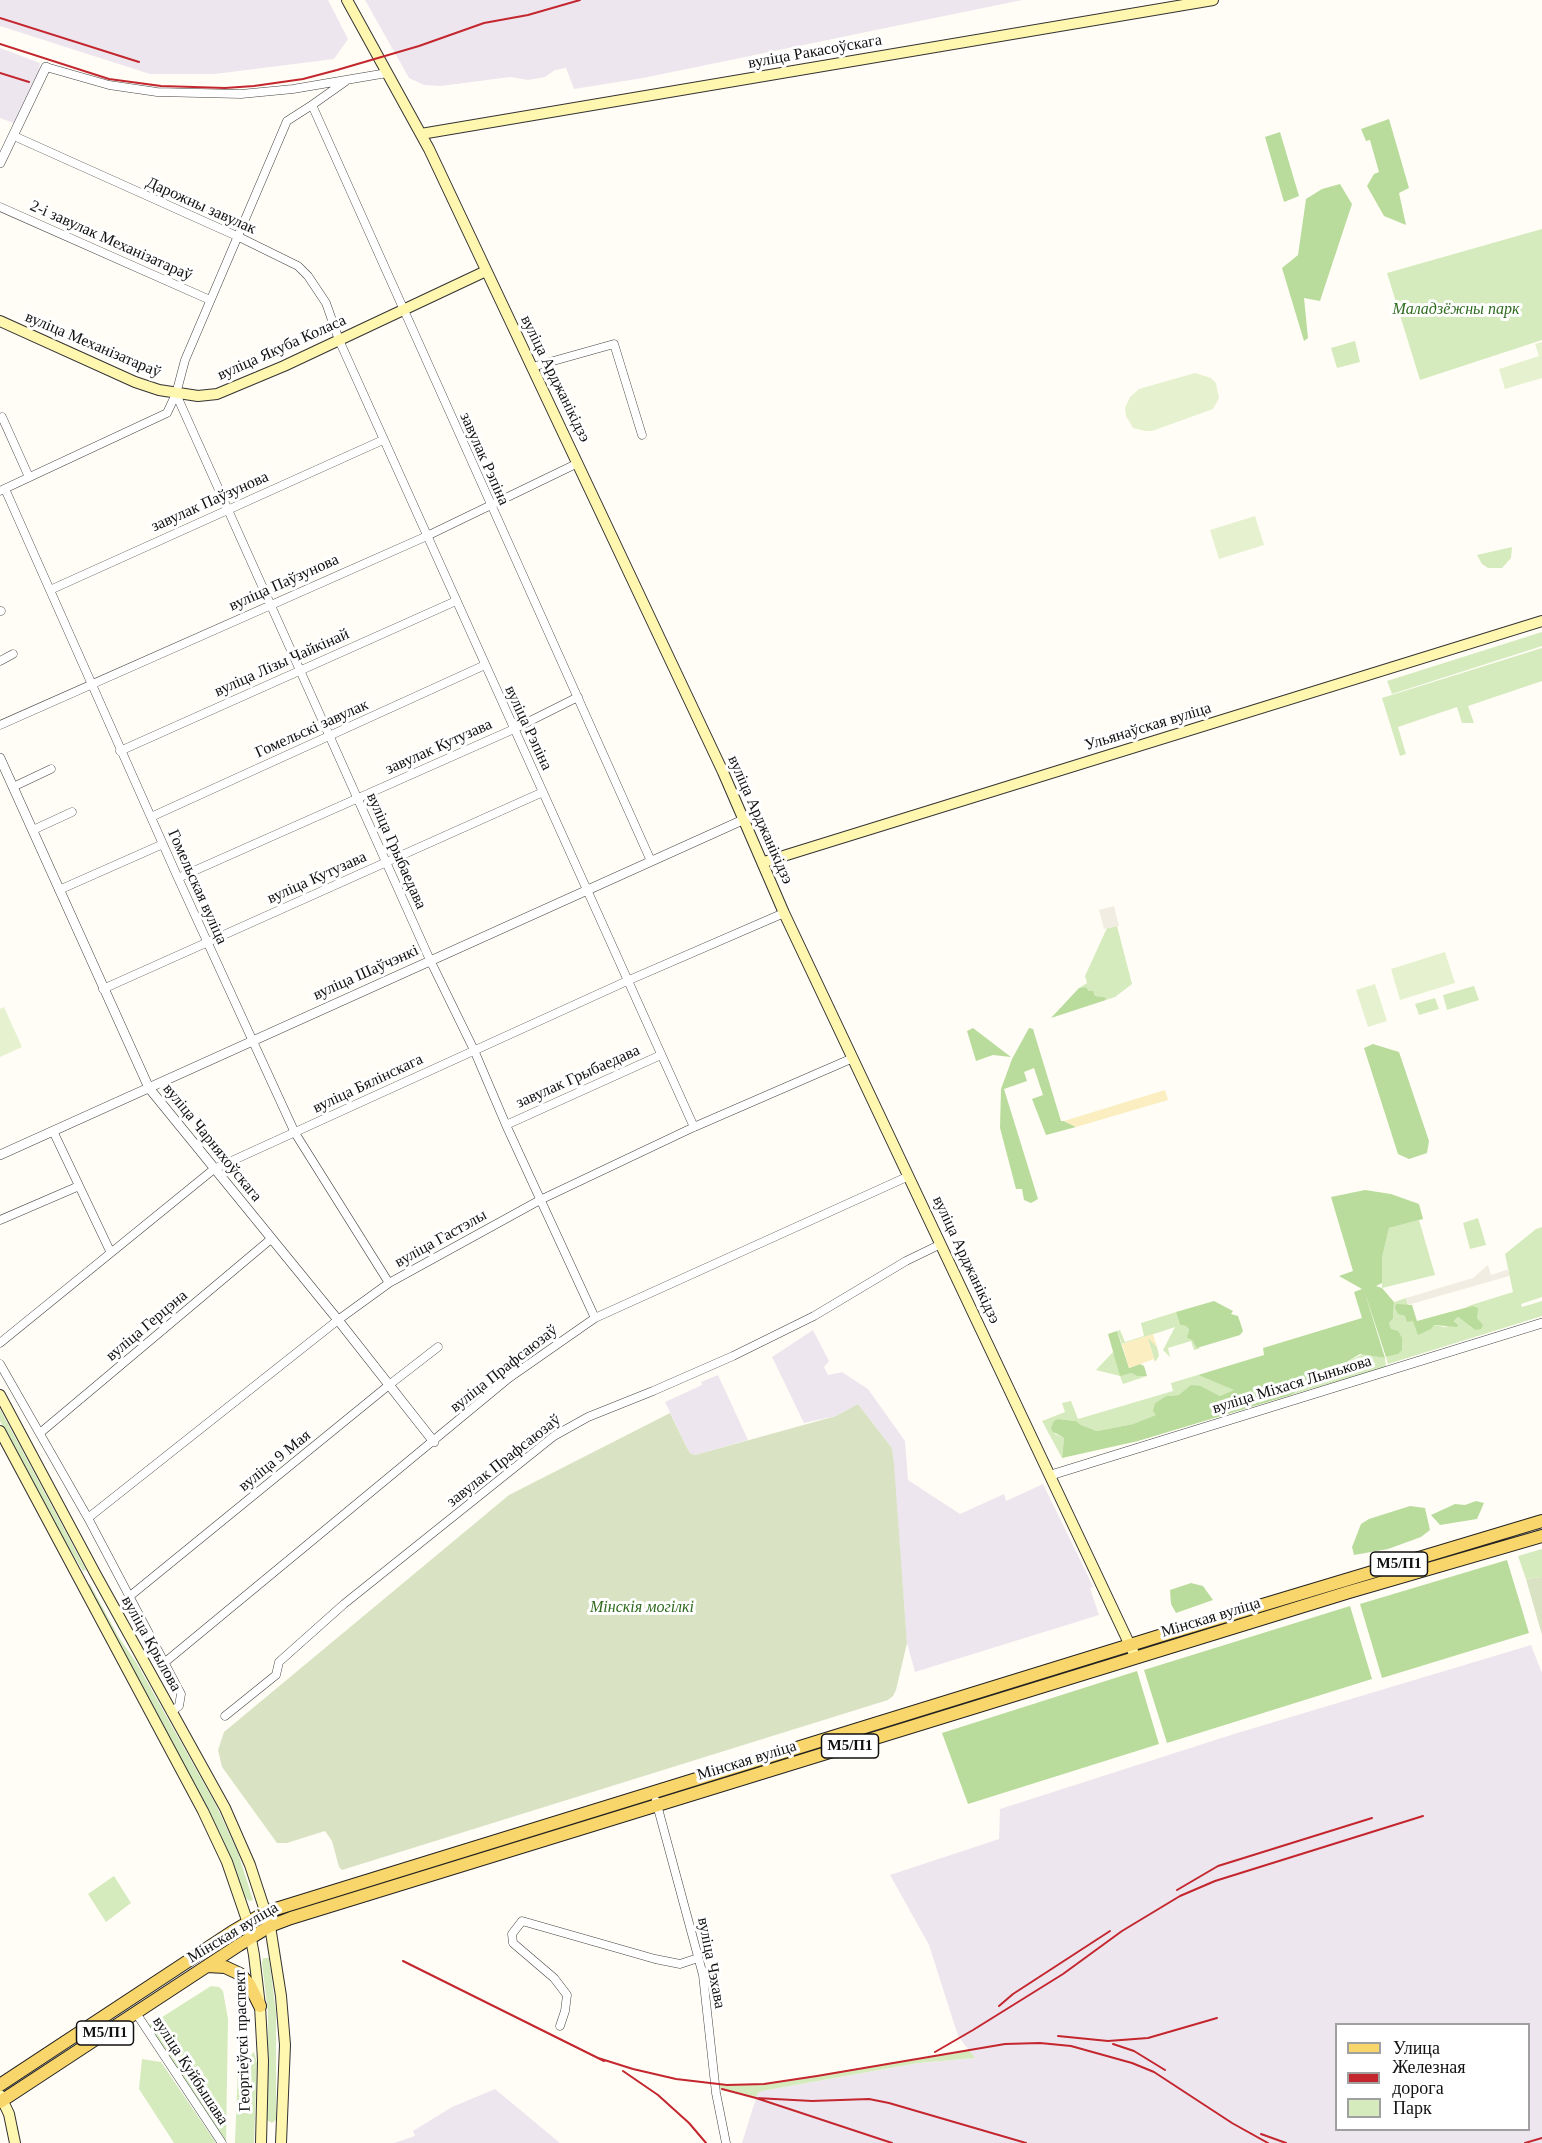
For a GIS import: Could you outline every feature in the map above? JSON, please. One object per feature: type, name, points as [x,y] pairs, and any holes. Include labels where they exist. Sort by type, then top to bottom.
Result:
[{"type":"main road","name":"вуліца Арджанікідзэ","points":[[347,0],[422,134],[745,819],[784,913],[1136,1658]]},
{"type":"main road","name":"вуліца Ракасоўскага","points":[[422,134],[1214,0]]},
{"type":"main road","name":"вуліца Якуба Коласа","points":[[176,394],[198,396],[217,394],[486,271]]},
{"type":"main road","name":"вуліца Механізатараў","points":[[0,321],[135,382],[176,394]]},
{"type":"main road","name":"Ульянаўская вуліца","points":[[764,862],[1542,621]]},
{"type":"main road","name":"вуліца Крылова","points":[[0,1395],[95,1574],[225,1808],[250,1865],[270,1926]]},
{"type":"main road","name":"вуліца Крылова","points":[[0,1431],[203,1811],[226,1862],[252,1938]]},
{"type":"main road","name":"Мінская вуліца","points":[[0,2085],[266,1912],[1130,1645],[1542,1521]]},
{"type":"main road","name":"Мінская вуліца","points":[[1,2099],[270,1926],[291,1918],[1136,1658],[1542,1536]]},
{"type":"main road","points":[[1448,1549],[1454,1552],[1453,1562]]},
{"type":"main road","points":[[80,1582],[95,1574]]},
{"type":"main road","points":[[270,1926],[281,1996],[285,2045],[281,2143]]},
{"type":"main road","name":"Георгіеўскі праспект","points":[[252,1938],[260,2006],[263,2061],[261,2143]]},
{"type":"main road","points":[[207,1966],[229,1968],[240,1974],[249,1984],[260,2006]]},
{"type":"main road","points":[[1,2099],[9,2114],[15,2143]]},
{"type":"main road","points":[[261,2129],[282,2129]]},
{"type":"street","points":[[0,163],[46,67],[109,85],[157,92],[241,94],[346,81],[387,73]]},
{"type":"street","points":[[3,490],[167,413],[176,394],[184,360],[288,122],[346,81]]},
{"type":"street","name":"завулак Рэпіна","points":[[312,105],[651,861]]},
{"type":"street","name":"Дарожны завулак","points":[[14,136],[239,237],[298,266],[308,276],[326,303],[339,340]]},
{"type":"street","name":"2-і завулак Механізатараў","points":[[0,207],[210,300]]},
{"type":"street","name":"вуліца Рэпіна","points":[[339,340],[694,1127]]},
{"type":"street","points":[[532,367],[615,344],[642,435]]},
{"type":"street","name":"вуліца Грыбаедава","points":[[176,394],[430,960],[474,1050],[595,1318]]},
{"type":"street","points":[[0,418],[2,417],[29,477]]},
{"type":"street","name":"завулак Паўзунова","points":[[50,590],[383,440]]},
{"type":"street","name":"вуліца Паўзунова","points":[[0,725],[427,536],[578,463]]},
{"type":"street","name":"Гомельская вуліца","points":[[3,490],[295,1132],[389,1283]]},
{"type":"street","name":"вуліца Лізы Чайкінай","points":[[120,751],[456,601]]},
{"type":"street","points":[[0,661],[13,654]]},
{"type":"street","name":"Гомельскі завулак","points":[[151,817],[485,666]]},
{"type":"street","name":"завулак Кутузава","points":[[178,878],[514,729],[578,698]]},
{"type":"street","name":"вуліца Чарняхоўскага","points":[[0,758],[149,1088],[434,1442]]},
{"type":"street","points":[[13,787],[51,769]]},
{"type":"street","name":"вуліца Кутузава","points":[[103,989],[543,792]]},
{"type":"street","points":[[33,830],[72,812]]},
{"type":"street","name":"вуліца Шаўчэнкі","points":[[0,1155],[745,819]]},
{"type":"street","points":[[59,890],[163,844]]},
{"type":"street","name":"вуліца Бялінскага","points":[[0,1343],[214,1169],[627,981],[784,913]]},
{"type":"street","name":"завулак Грыбаедава","points":[[506,1125],[661,1055]]},
{"type":"street","name":"вуліца Гастэлы","points":[[88,1518],[338,1320],[389,1283],[540,1200],[694,1127],[853,1058]]},
{"type":"street","points":[[53,1131],[111,1251]]},
{"type":"street","name":"вуліца Прафсаюзаў","points":[[164,1663],[509,1378],[595,1318],[909,1176]]},
{"type":"street","points":[[0,1220],[79,1186]]},
{"type":"street","name":"вуліца Герцэна","points":[[40,1433],[271,1239]]},
{"type":"street","name":"завулак Прафсаюзаў","points":[[225,1716],[276,1675],[279,1662],[344,1604],[559,1432],[588,1417],[733,1356],[814,1316],[941,1244]]},
{"type":"street","name":"вуліца Міхася Лынькова","points":[[1051,1475],[1542,1323]]},
{"type":"street","name":"вуліца 9 Мая","points":[[130,1596],[438,1347]]},
{"type":"street","points":[[0,1364],[88,1518],[181,1694],[179,1706],[171,1712]]},
{"type":"street","name":"вуліца Чэхава","points":[[654,1791],[703,1975],[716,2093],[726,2143]]},
{"type":"street","points":[[561,2026],[567,1995],[554,1978],[513,1943],[512,1934],[522,1921],[655,1959],[680,1964],[698,1958]]},
{"type":"street","name":"вуліца Куйбышава","points":[[136,2013],[222,2143]]},
{"type":"shaded area","points":[[0,0],[328,0],[348,39],[334,59],[215,74],[150,74],[0,26]]},
{"type":"shaded area","points":[[365,0],[1022,0],[643,78],[574,89],[566,68],[555,70],[545,77],[528,80],[510,77],[441,86],[424,85],[409,78]]},
{"type":"shaded area","points":[[0,48],[40,63],[38,77],[16,124],[0,118]]},
{"type":"shaded area","points":[[1114,906],[1119,926],[1104,929],[1099,910]]},
{"type":"shaded area","points":[[1488,1265],[1491,1275],[1509,1269],[1509,1276],[1408,1305],[1406,1298],[1473,1278]]},
{"type":"shaded area","points":[[813,1330],[829,1361],[824,1367],[828,1375],[842,1372],[868,1389],[905,1441],[908,1480],[960,1514],[1004,1494],[1006,1501],[1043,1484],[1093,1587],[1090,1588],[1099,1615],[915,1672],[907,1643],[892,1448],[858,1404],[836,1416],[804,1423],[772,1357]]},
{"type":"shaded area","points":[[718,1375],[748,1440],[695,1455],[687,1448],[665,1402]]},
{"type":"shaded area","points":[[1531,1645],[1542,1673],[1542,2143],[742,2143],[756,2098],[762,2091],[918,2063],[975,2058],[958,2036],[929,1945],[890,1875],[999,1839],[1000,1809],[1234,1734]]},
{"type":"shaded area","points":[[495,2089],[560,2143],[394,2143],[415,2136],[413,2131],[452,2107]]},
{"type":"green space","points":[[1389,119],[1409,188],[1399,193],[1406,225],[1384,216],[1367,186],[1374,174],[1379,172],[1370,140],[1366,141],[1361,129]]},
{"type":"green space","points":[[1280,132],[1299,196],[1284,202],[1265,137]]},
{"type":"green space","points":[[1340,184],[1352,204],[1320,301],[1304,298],[1308,338],[1304,341],[1282,268],[1298,255],[1306,199],[1322,189]]},
{"type":"green space","name":"Маладзёжны парк","points":[[1542,229],[1542,340],[1420,380],[1387,273]]},
{"type":"green space","points":[[1355,341],[1360,362],[1337,368],[1331,348]]},
{"type":"green space","points":[[1542,342],[1542,378],[1505,389],[1499,369],[1539,356],[1535,344]]},
{"type":"green space","points":[[1195,373],[1211,378],[1216,383],[1219,398],[1213,409],[1152,431],[1133,428],[1126,416],[1125,408],[1130,397],[1139,389]]},
{"type":"green space","points":[[1255,516],[1264,545],[1219,559],[1210,530]]},
{"type":"green space","points":[[1512,547],[1511,558],[1502,568],[1488,568],[1482,564],[1477,555]]},
{"type":"green space","points":[[1542,632],[1542,646],[1392,694],[1387,681]]},
{"type":"green space","points":[[1542,648],[1542,681],[1468,706],[1474,723],[1462,723],[1457,707],[1398,727],[1406,754],[1400,756],[1382,698]]},
{"type":"green space","points":[[1117,926],[1132,984],[1115,997],[1106,1000],[1105,997],[1095,996],[1093,991],[1089,991],[1086,987],[1079,988],[1087,983],[1085,976],[1107,928]]},
{"type":"green space","points":[[1445,952],[1455,983],[1400,1000],[1391,969]]},
{"type":"green space","points":[[1375,984],[1387,1021],[1368,1027],[1356,990]]},
{"type":"green space","points":[[1474,986],[1479,1000],[1447,1010],[1443,995]]},
{"type":"green space","points":[[1086,987],[1089,991],[1093,991],[1095,996],[1105,997],[1106,1000],[1051,1018],[1079,988]]},
{"type":"green space","points":[[1435,998],[1439,1009],[1419,1015],[1415,1004]]},
{"type":"green space","points":[[4,1007],[22,1047],[0,1057],[0,1009]]},
{"type":"green space","points":[[973,1028],[1011,1057],[993,1055],[976,1061],[967,1031]]},
{"type":"green space","points":[[1029,1028],[1033,1029],[1061,1121],[1076,1127],[1046,1135],[1032,1099],[1043,1095],[1034,1068],[1024,1072],[1027,1081],[1004,1089],[1038,1199],[1031,1203],[1024,1200],[1022,1189],[1016,1189],[1000,1128],[1001,1089],[1012,1059]]},
{"type":"green space","points":[[1373,1044],[1399,1052],[1429,1141],[1427,1153],[1409,1159],[1398,1154],[1364,1048]]},
{"type":"green space","points":[[1365,1190],[1391,1194],[1419,1204],[1423,1219],[1389,1228],[1382,1258],[1382,1283],[1376,1286],[1382,1288],[1394,1302],[1393,1319],[1389,1323],[1391,1329],[1398,1331],[1402,1338],[1402,1350],[1398,1354],[1386,1357],[1364,1290],[1385,1358],[1360,1354],[1345,1363],[1333,1375],[1324,1378],[1313,1374],[1309,1382],[1291,1395],[1138,1441],[1062,1458],[1064,1438],[1051,1428],[1054,1421],[1058,1419],[1076,1421],[1097,1431],[1133,1424],[1156,1415],[1153,1411],[1155,1403],[1166,1396],[1179,1395],[1191,1385],[1201,1386],[1220,1396],[1234,1390],[1198,1375],[1264,1355],[1263,1348],[1362,1318],[1354,1292],[1362,1289],[1339,1276],[1353,1271],[1331,1197]]},
{"type":"green space","points":[[1478,1218],[1486,1245],[1470,1249],[1463,1223]]},
{"type":"green space","points":[[1419,1220],[1435,1275],[1382,1288],[1382,1258],[1389,1228]]},
{"type":"green space","points":[[1542,1227],[1542,1297],[1521,1304],[1522,1307],[1542,1301],[1542,1316],[1388,1364],[1386,1357],[1398,1354],[1389,1323],[1393,1319],[1394,1302],[1406,1298],[1408,1305],[1402,1305],[1403,1315],[1425,1330],[1434,1325],[1445,1327],[1457,1323],[1454,1321],[1458,1317],[1475,1330],[1478,1322],[1472,1306],[1465,1307],[1513,1292],[1505,1254],[1536,1229]]},
{"type":"green space","points":[[1214,1301],[1233,1311],[1231,1314],[1238,1316],[1243,1331],[1240,1335],[1197,1348],[1192,1340],[1187,1338],[1189,1330],[1186,1326],[1180,1325],[1176,1312]]},
{"type":"green space","points":[[1396,1304],[1412,1305],[1417,1321],[1472,1306],[1478,1308],[1477,1318],[1483,1325],[1481,1329],[1475,1330],[1458,1317],[1454,1321],[1457,1327],[1434,1325],[1431,1329],[1418,1335],[1413,1321],[1407,1322],[1405,1316],[1398,1314]]},
{"type":"green space","points":[[1176,1312],[1180,1325],[1186,1326],[1189,1331],[1188,1338],[1201,1348],[1194,1350],[1191,1341],[1168,1348],[1170,1357],[1163,1350],[1175,1327],[1148,1336],[1157,1347],[1159,1356],[1155,1362],[1147,1336],[1122,1344],[1117,1331],[1120,1330],[1125,1342],[1144,1336],[1141,1323]]},
{"type":"green space","points":[[1117,1331],[1129,1368],[1140,1364],[1144,1366],[1147,1376],[1137,1376],[1131,1373],[1120,1376],[1108,1334]]},
{"type":"green space","points":[[1113,1352],[1131,1373],[1137,1376],[1147,1376],[1123,1384],[1120,1376],[1096,1370]]},
{"type":"green space","points":[[1363,1354],[1385,1358],[1386,1367],[1291,1395],[1309,1383],[1313,1374],[1333,1375],[1345,1363]]},
{"type":"green space","points":[[1198,1375],[1235,1390],[1220,1396],[1201,1386],[1179,1395],[1166,1396],[1155,1403],[1157,1415],[1133,1424],[1097,1431],[1076,1421],[1058,1419],[1055,1434],[1064,1438],[1062,1458],[1042,1421],[1065,1412],[1062,1403],[1071,1401],[1078,1419],[1173,1391],[1171,1383]]},
{"type":"green space","name":"Мінскія могілкі","points":[[858,1404],[892,1448],[894,1464],[907,1643],[896,1690],[888,1700],[342,1870],[339,1867],[332,1841],[325,1831],[287,1843],[277,1843],[222,1767],[218,1750],[224,1732],[509,1495],[670,1413],[687,1448],[695,1455],[836,1416]]},
{"type":"green space","points":[[0,1409],[86,1570],[83,1571],[53,1521],[0,1421]]},
{"type":"green space","points":[[1476,1501],[1484,1503],[1477,1519],[1440,1525],[1431,1515],[1455,1504],[1465,1505]]},
{"type":"green space","points":[[1410,1506],[1425,1508],[1430,1530],[1421,1537],[1388,1549],[1354,1555],[1352,1547],[1361,1524],[1369,1519]]},
{"type":"green space","points":[[1542,1549],[1542,1577],[1526,1579],[1518,1556]]},
{"type":"green space","points":[[1507,1560],[1529,1633],[1382,1678],[1360,1604]]},
{"type":"green space","points":[[1542,1577],[1542,1635],[1526,1579]]},
{"type":"green space","points":[[1191,1583],[1203,1586],[1213,1600],[1176,1613],[1171,1604],[1170,1590]]},
{"type":"green space","points":[[90,1584],[216,1805],[238,1853],[253,1900],[249,1901],[244,1896],[219,1831],[88,1585]]},
{"type":"green space","points":[[1350,1606],[1372,1679],[1167,1743],[1144,1670]]},
{"type":"green space","points":[[1137,1671],[1159,1744],[968,1804],[942,1733]]},
{"type":"green space","points":[[114,1876],[131,1903],[106,1922],[88,1894]]},
{"type":"green space","points":[[263,1958],[269,1958],[276,2012],[276,2120],[272,2123],[267,2120],[268,2012]]},
{"type":"green space","points":[[211,1986],[219,1987],[223,1991],[228,2019],[226,2143],[148,2026]]},
{"type":"green space","points":[[969,2050],[975,2058],[918,2063],[762,2091],[756,2098],[716,2088],[715,2084],[764,2084]]},
{"type":"green space","points":[[254,2052],[257,2063],[254,2143],[235,2143],[238,2068]]},
{"type":"green space","points":[[142,2059],[161,2062],[216,2143],[174,2143],[139,2089]]},
{"type":"sand","points":[[1165,1090],[1168,1100],[1076,1127],[1064,1121]]},
{"type":"sand","points":[[1153,1334],[1157,1347],[1148,1338],[1154,1359],[1129,1368],[1122,1344]]},
{"type":"railway","points":[[0,44],[109,79],[161,86],[225,88],[254,86],[303,79],[419,46],[484,23],[528,15],[580,0]]},
{"type":"railway","points":[[0,18],[139,62]]},
{"type":"railway","points":[[0,73],[29,82]]},
{"type":"railway","points":[[935,2052],[1063,1974],[1122,1931],[1180,1896],[1215,1881],[1423,1816]]},
{"type":"railway","points":[[1177,1890],[1218,1866],[1372,1818]]},
{"type":"railway","points":[[999,2006],[1013,1994],[1110,1931]]},
{"type":"railway","points":[[403,1961],[604,2061]]},
{"type":"railway","points":[[1058,2036],[1108,2041],[1148,2038],[1217,2018]]},
{"type":"railway","points":[[598,2058],[676,2079],[727,2085],[764,2084],[1005,2044],[1040,2043],[1071,2046],[1132,2063],[1154,2072],[1232,2123],[1268,2143]]},
{"type":"railway","points":[[1113,2044],[1134,2051],[1165,2070]]},
{"type":"railway","points":[[623,2071],[658,2095],[689,2123],[706,2143]]},
{"type":"railway","points":[[722,2089],[892,2143]]},
{"type":"railway","points":[[756,2098],[812,2101],[869,2099],[1026,2143]]},
{"type":"railway","points":[[1261,2134],[1286,2143]]},
{"type":"railway","points":[[1525,2143],[1542,2138]]}]
